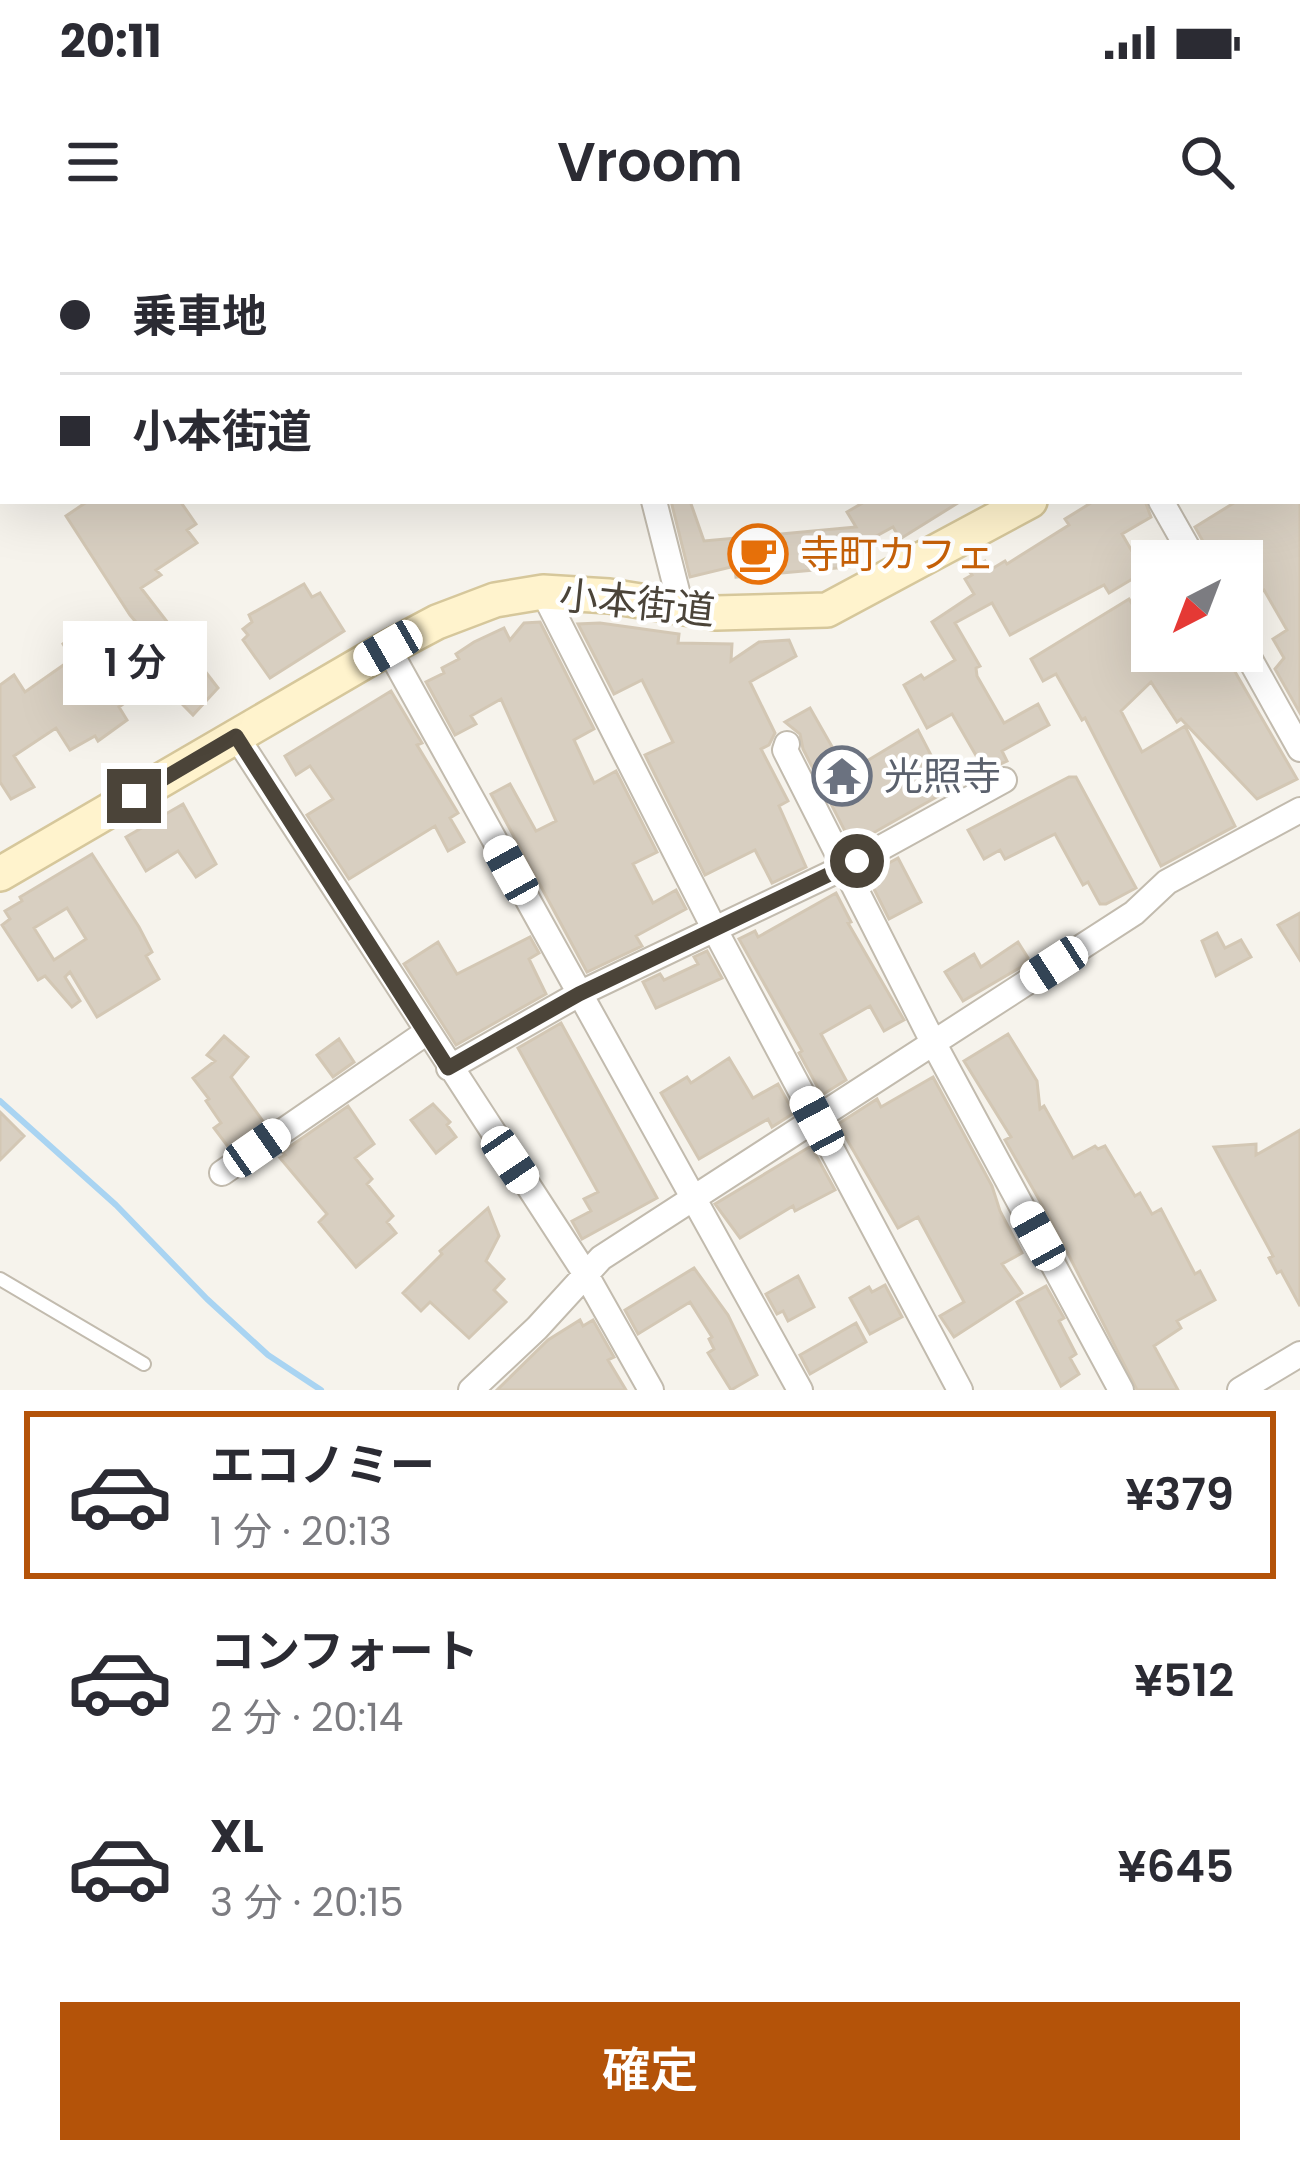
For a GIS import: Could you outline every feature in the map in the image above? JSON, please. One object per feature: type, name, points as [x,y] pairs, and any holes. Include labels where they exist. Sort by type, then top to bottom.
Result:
[{"type":"street","points":[[655,504],[681,607]]},
{"type":"street","name":"小本街道","points":[[0,874],[388,648],[437,622],[495,600],[543,592],[747,615],[827,610],[1024,504]]},
{"type":"street","points":[[1163,504],[1183,540]]},
{"type":"street","points":[[543,592],[715,930],[960,1390]]},
{"type":"street","points":[[388,648],[800,1390]]},
{"type":"street","points":[[1257,672],[1300,749]]},
{"type":"street","points":[[236,736],[585,1273],[651,1390]]},
{"type":"street","points":[[787,744],[785,750],[934,1044],[1121,1390]]},
{"type":"street","points":[[448,1068],[579,994],[715,930],[1004,780]]},
{"type":"street","points":[[485,1385],[601,1258],[1134,913],[1167,882],[1300,810]]},
{"type":"street","points":[[222,1173],[427,1032]]},
{"type":"street","points":[[1240,1390],[1300,1354]]},
{"type":"lane","points":[[0,1279],[144,1364]]},
{"type":"building","points":[[84,504],[182,504],[196,524],[187,530],[197,543],[156,570],[161,575],[141,588],[218,688],[193,715],[134,655],[152,641],[66,516]]},
{"type":"building","points":[[672,504],[691,504],[704,541],[856,527],[847,512],[861,504],[956,504],[900,539],[893,527],[847,552],[849,567],[736,577],[735,566],[690,577]]},
{"type":"building","points":[[1089,504],[1146,504],[1151,517],[1122,534],[1131,550],[1131,580],[1109,593],[1104,585],[1010,635],[992,603],[955,623],[1004,723],[1038,704],[1049,725],[1002,751],[1007,761],[985,771],[952,714],[927,728],[904,685],[955,660],[932,622],[974,594],[965,579],[972,575],[969,571],[985,561],[990,570],[1007,564],[1069,525],[1065,519]]},
{"type":"building","points":[[1232,504],[1300,504],[1300,713],[1275,669],[1284,658],[1273,639],[1287,630],[1263,591],[1263,540],[1202,540],[1195,527]]},
{"type":"building","points":[[304,584],[312,597],[320,593],[344,631],[270,678],[243,640],[248,635],[243,629],[252,622],[249,615]]},
{"type":"building","points":[[1129,599],[1131,672],[1235,672],[1297,779],[1257,799],[1181,719],[1177,722],[1151,682],[1121,711],[1142,752],[1185,726],[1235,826],[1161,866],[1085,718],[1082,720],[1056,674],[1043,681],[1031,659]]},
{"type":"building","points":[[540,622],[594,729],[574,740],[594,783],[616,771],[657,852],[633,864],[653,903],[676,890],[686,909],[636,936],[642,946],[587,972],[491,794],[510,784],[536,831],[556,821],[501,699],[471,716],[476,724],[455,735],[426,682],[444,673],[442,668],[459,659],[456,654],[474,642],[504,628],[510,640],[524,623]]},
{"type":"building","points":[[578,624],[679,634],[678,643],[732,644],[731,661],[759,642],[789,640],[796,656],[750,682],[775,733],[761,749],[788,801],[779,806],[806,867],[772,883],[755,850],[705,875],[645,755],[673,742],[642,680],[614,694]]},
{"type":"building","points":[[84,628],[117,668],[122,664],[140,692],[119,707],[127,720],[98,741],[95,736],[70,750],[56,728],[14,756],[34,787],[11,799],[0,782],[0,685],[14,675],[25,692],[72,659],[63,644]]},
{"type":"building","points":[[391,691],[458,813],[450,818],[464,842],[448,851],[435,826],[349,879],[307,815],[333,799],[310,766],[296,775],[285,756]]},
{"type":"building","points":[[810,708],[847,773],[918,730],[949,790],[852,845],[803,749],[800,734],[785,722]]},
{"type":"building","points":[[1076,777],[1136,888],[1106,904],[1100,904],[1088,882],[1083,885],[1055,834],[1005,859],[1000,850],[984,859],[968,830]]},
{"type":"building","points":[[183,804],[216,864],[196,877],[178,851],[146,871],[126,837]]},
{"type":"building","points":[[92,854],[139,927],[152,952],[146,956],[159,979],[97,1017],[70,972],[65,977],[80,1001],[72,1007],[45,976],[38,980],[2,925],[10,919],[5,911],[22,901],[20,897]],"holes":[[[67,908],[86,939],[54,960],[34,928]]]},
{"type":"building","points":[[898,858],[921,902],[889,919],[867,875]]},
{"type":"building","points":[[836,893],[904,1020],[884,1031],[870,1006],[821,1034],[846,1080],[822,1095],[739,939],[755,931],[758,937]]},
{"type":"building","points":[[1300,913],[1300,960],[1278,925]]},
{"type":"building","points":[[1217,933],[1225,948],[1241,940],[1251,957],[1216,976],[1202,941]]},
{"type":"building","points":[[530,937],[539,953],[529,959],[546,994],[456,1045],[404,964],[438,942],[457,974]]},
{"type":"building","points":[[1018,942],[1028,958],[1021,967],[963,1001],[945,972],[974,954],[981,967]]},
{"type":"building","points":[[707,951],[722,978],[656,1008],[643,982],[660,974],[664,980],[698,964],[694,957]]},
{"type":"building","points":[[561,1023],[657,1198],[582,1239],[572,1221],[591,1211],[584,1199],[598,1192],[518,1048]]},
{"type":"building","points":[[1008,1034],[1037,1081],[1040,1109],[1044,1106],[1073,1158],[1105,1146],[1135,1196],[1140,1193],[1152,1214],[1161,1209],[1195,1274],[1200,1271],[1215,1300],[1177,1321],[1181,1328],[1154,1346],[1178,1390],[1137,1390],[1005,1140],[1011,1137],[964,1061]]},
{"type":"building","points":[[224,1036],[248,1057],[231,1077],[265,1124],[229,1148],[214,1128],[221,1123],[209,1099],[193,1078],[215,1061],[207,1055]]},
{"type":"building","points":[[339,1039],[354,1062],[333,1077],[317,1055]]},
{"type":"building","points":[[729,1058],[753,1098],[778,1084],[794,1113],[772,1127],[768,1119],[699,1159],[661,1093],[687,1077],[691,1083]]},
{"type":"building","points":[[933,1077],[1022,1253],[1002,1264],[1022,1293],[954,1337],[940,1316],[964,1302],[918,1217],[898,1228],[838,1124],[877,1099],[881,1107]]},
{"type":"building","points":[[433,1104],[450,1122],[447,1125],[456,1137],[436,1153],[411,1120]]},
{"type":"building","points":[[348,1106],[374,1144],[355,1158],[372,1179],[367,1184],[393,1216],[387,1222],[396,1233],[356,1267],[319,1222],[327,1214],[280,1158]]},
{"type":"building","points":[[0,1112],[24,1136],[0,1160]]},
{"type":"building","points":[[1300,1130],[1300,1306],[1281,1271],[1277,1273],[1269,1258],[1273,1256],[1214,1147],[1256,1144],[1256,1155]]},
{"type":"building","points":[[811,1146],[835,1190],[795,1211],[793,1206],[740,1238],[715,1204]]},
{"type":"building","points":[[488,1208],[499,1236],[486,1261],[504,1279],[494,1290],[506,1302],[469,1338],[430,1302],[421,1311],[403,1293]]},
{"type":"building","points":[[694,1268],[728,1315],[757,1375],[731,1390],[708,1353],[714,1349],[712,1337],[690,1302],[638,1334],[625,1310]]},
{"type":"building","points":[[798,1276],[814,1307],[788,1321],[783,1311],[777,1314],[766,1294]]},
{"type":"building","points":[[885,1285],[902,1317],[870,1334],[850,1298],[869,1287],[872,1292]]},
{"type":"building","points":[[1046,1286],[1064,1318],[1059,1321],[1076,1354],[1070,1358],[1079,1374],[1061,1386],[1017,1302]]},
{"type":"building","points":[[580,1320],[583,1326],[593,1320],[626,1390],[497,1390],[548,1340]]},
{"type":"building","points":[[856,1323],[866,1342],[810,1374],[800,1355]]},
{"type":"waterway","points":[[0,1101],[116,1205],[268,1355],[321,1390]]},
{"type":"place","name":"寺町カフェ","points":[[758,554]]},
{"type":"place","name":"光照寺","points":[[842,776]]},
{"type":"route","points":[[134,796],[236,736],[448,1068],[579,994],[857,861]]}]
